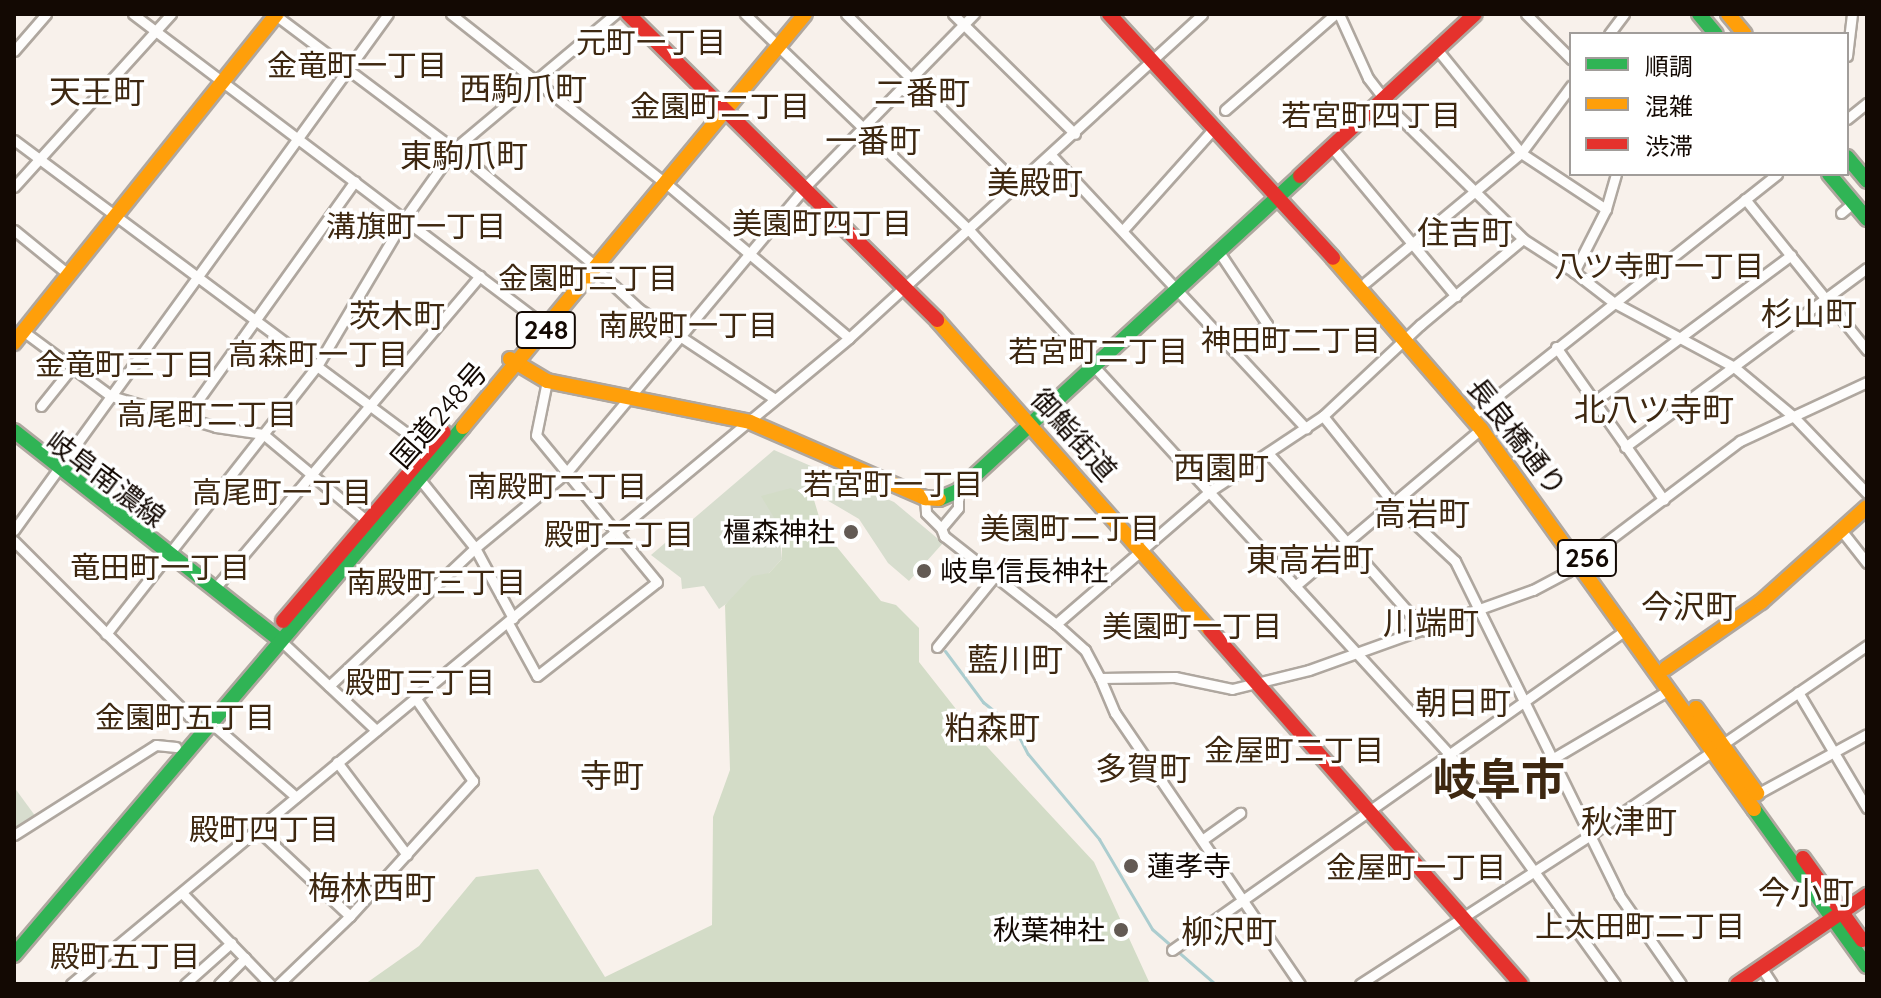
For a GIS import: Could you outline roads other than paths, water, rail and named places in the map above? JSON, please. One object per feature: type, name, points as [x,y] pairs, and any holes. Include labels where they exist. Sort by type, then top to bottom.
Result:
[{"type":"main road","points":[[18,337],[276,14]]},
{"type":"main road","name":"御鮨街道","points":[[628,14],[907,286],[1259,681],[1521,984]]},
{"type":"main road","name":"国道248号","points":[[775,43],[792,14]]},
{"type":"main road","name":"国道248号","points":[[275,636],[418,477],[595,267],[775,43],[805,14]]},
{"type":"main road","name":"長良橋通り","points":[[1109,14],[1156,56],[1477,412],[1582,558],[1669,690],[1757,794],[1838,916],[1867,966]]},
{"type":"main road","name":"長良橋通り","points":[[1121,14],[1215,127],[1366,282],[1666,668],[1718,748],[1838,916],[1867,948]]},
{"type":"main road","points":[[514,362],[547,381],[750,422],[925,498],[940,499],[958,491],[1174,287],[1475,14]]},
{"type":"main road","points":[[1699,14],[1714,32]]},
{"type":"main road","points":[[1728,14],[1743,32]]},
{"type":"main road","points":[[1849,159],[1867,181]]},
{"type":"main road","points":[[1830,176],[1847,208],[1867,219]]},
{"type":"main road","name":"国道248号","points":[[14,955],[366,520],[428,449],[514,362],[541,323],[595,267]]},
{"type":"main road","name":"岐阜南濃線","points":[[15,439],[275,636]]},
{"type":"main road","points":[[1666,668],[1761,602],[1867,507]]},
{"type":"main road","name":"岐阜南濃線","points":[[168,555],[216,587],[275,636]]},
{"type":"main road","name":"国道248号","points":[[14,941],[176,747],[203,722]]},
{"type":"main road","points":[[1737,984],[1867,895]]},
{"type":"street","points":[[14,51],[46,14]]},
{"type":"street","points":[[133,14],[541,323]]},
{"type":"street","points":[[14,187],[171,14]]},
{"type":"street","points":[[276,14],[454,149],[595,267],[639,309],[685,334],[775,399]]},
{"type":"street","points":[[14,530],[388,14]]},
{"type":"street","points":[[451,14],[537,78],[849,338]]},
{"type":"street","points":[[106,634],[317,366],[405,218],[454,149],[615,14]]},
{"type":"street","points":[[745,14],[970,231],[1358,652],[1450,755],[1615,984]]},
{"type":"street","points":[[846,14],[1018,185]]},
{"type":"street","points":[[953,14],[1075,134]]},
{"type":"street","points":[[329,686],[475,548],[567,472],[633,398],[805,187],[974,14]]},
{"type":"street","points":[[71,984],[84,980],[337,762],[849,338],[970,231],[1202,14]]},
{"type":"street","points":[[1225,110],[1337,14],[1382,97],[1523,239],[1613,302],[1734,367],[1794,417],[1867,493]]},
{"type":"street","points":[[1526,14],[1569,57]]},
{"type":"street","points":[[1610,32],[1624,14]]},
{"type":"street","points":[[1849,39],[1852,14]]},
{"type":"street","points":[[1436,48],[1521,153],[1606,209]]},
{"type":"street","points":[[1366,282],[1521,153],[1569,89]]},
{"type":"street","points":[[1849,117],[1867,103]]},
{"type":"street","points":[[1123,230],[1215,127]]},
{"type":"street","points":[[14,140],[428,449]]},
{"type":"street","points":[[1330,145],[1456,296]]},
{"type":"street","points":[[1051,155],[1306,428]]},
{"type":"street","points":[[1574,272],[1606,209],[1615,176]]},
{"type":"street","points":[[1477,412],[1774,176]]},
{"type":"street","points":[[186,417],[355,181]]},
{"type":"street","points":[[1745,199],[1867,350]]},
{"type":"street","points":[[14,230],[68,274]]},
{"type":"street","points":[[1056,624],[1210,491],[1323,416],[1523,239]]},
{"type":"street","points":[[1217,249],[1267,324],[1236,353]]},
{"type":"street","points":[[1592,403],[1791,255]]},
{"type":"street","points":[[1625,447],[1867,268]]},
{"type":"street","points":[[216,587],[368,404],[480,276]]},
{"type":"street","points":[[18,337],[73,366],[111,396],[263,434],[366,520]]},
{"type":"street","points":[[1556,347],[1592,403],[1664,500]]},
{"type":"street","points":[[41,406],[73,366]]},
{"type":"street","points":[[418,477],[475,548],[537,676],[657,582],[536,435],[547,381]]},
{"type":"street","points":[[1100,678],[1175,677],[1232,689],[1425,631],[1533,590],[1664,500],[1740,441],[1867,382]]},
{"type":"street","points":[[1323,416],[1393,503],[1455,561],[1483,609],[1619,895],[1681,984]]},
{"type":"street","points":[[1295,586],[1481,429]]},
{"type":"street","points":[[1268,453],[1425,631]]},
{"type":"street","points":[[941,528],[958,508],[958,491]]},
{"type":"street","points":[[925,498],[926,513],[941,528],[994,577],[1085,650],[1115,713],[1300,984]]},
{"type":"street","points":[[1841,530],[1867,563]]},
{"type":"street","points":[[14,541],[106,634],[203,722],[296,797]]},
{"type":"street","points":[[937,647],[994,577]]},
{"type":"street","points":[[1172,950],[1372,812],[1627,629]]},
{"type":"street","points":[[275,636],[376,730]]},
{"type":"street","points":[[1360,984],[1533,868],[1590,835],[1867,645]]},
{"type":"street","points":[[1552,759],[1669,690]]},
{"type":"street","points":[[1798,692],[1832,755],[1866,805]]},
{"type":"street","points":[[279,984],[350,916],[473,781],[416,699]]},
{"type":"street","points":[[1757,794],[1867,734]]},
{"type":"street","points":[[14,835],[156,745],[176,747]]},
{"type":"street","points":[[337,762],[407,855]]},
{"type":"street","points":[[1202,840],[1240,813]]},
{"type":"street","points":[[258,830],[350,916]]},
{"type":"street","points":[[182,893],[270,984]]},
{"type":"street","points":[[185,984],[231,943]]},
{"type":"street","points":[[219,984],[245,958]]},
{"type":"street","points":[[1761,967],[1772,984]]},
{"type":"waterway","points":[[945,651],[983,702],[1014,727],[1028,754],[1099,839],[1152,929],[1215,984]]},
{"type":"place","name":"橿森神社","points":[[851,532]]},
{"type":"place","name":"岐阜信長神社","points":[[924,571]]},
{"type":"place","name":"蓮孝寺","points":[[1131,866]]},
{"type":"place","name":"秋葉神社","points":[[1121,930]]},
{"type":"district","name":"元町一丁目","points":[[651,42]]},
{"type":"district","name":"金竜町一丁目","points":[[357,65]]},
{"type":"district","name":"西駒爪町","points":[[523,88]]},
{"type":"district","name":"天王町","points":[[97,91]]},
{"type":"district","name":"二番町","points":[[922,92]]},
{"type":"district","name":"金園町二丁目","points":[[720,106]]},
{"type":"district","name":"若宮町四丁目","points":[[1371,115]]},
{"type":"district","name":"一番町","points":[[873,140]]},
{"type":"district","name":"東駒爪町","points":[[464,155]]},
{"type":"district","name":"美殿町","points":[[1035,182]]},
{"type":"district","name":"美園町四丁目","points":[[822,223]]},
{"type":"district","name":"溝旗町一丁目","points":[[416,226]]},
{"type":"district","name":"住吉町","points":[[1465,232]]},
{"type":"district","name":"八ツ寺町一丁目","points":[[1659,266]]},
{"type":"district","name":"金園町三丁目","points":[[588,278]]},
{"type":"district","name":"杉山町","points":[[1809,313]]},
{"type":"district","name":"茨木町","points":[[397,315]]},
{"type":"district","name":"南殿町一丁目","points":[[688,325]]},
{"type":"district","name":"神田町二丁目","points":[[1291,340]]},
{"type":"district","name":"若宮町二丁目","points":[[1098,351]]},
{"type":"district","name":"高森町一丁目","points":[[318,354]]},
{"type":"district","name":"金竜町三丁目","points":[[125,364]]},
{"type":"district","name":"北八ツ寺町","points":[[1654,409]]},
{"type":"district","name":"高尾町二丁目","points":[[207,414]]},
{"type":"district","name":"西園町","points":[[1221,467]]},
{"type":"district","name":"若宮町一丁目","points":[[893,484]]},
{"type":"district","name":"南殿町二丁目","points":[[557,486]]},
{"type":"district","name":"高尾町一丁目","points":[[282,492]]},
{"type":"district","name":"高岩町","points":[[1422,513]]},
{"type":"district","name":"美園町二丁目","points":[[1070,528]]},
{"type":"district","name":"殿町二丁目","points":[[619,534]]},
{"type":"district","name":"東高岩町","points":[[1310,559]]},
{"type":"district","name":"竜田町一丁目","points":[[160,567]]},
{"type":"district","name":"南殿町三丁目","points":[[436,582]]},
{"type":"district","name":"今沢町","points":[[1689,606]]},
{"type":"district","name":"川端町","points":[[1431,622]]},
{"type":"district","name":"美園町一丁目","points":[[1192,626]]},
{"type":"district","name":"藍川町","points":[[1015,659]]},
{"type":"district","name":"殿町三丁目","points":[[420,682]]},
{"type":"district","name":"朝日町","points":[[1463,702]]},
{"type":"district","name":"金園町五丁目","points":[[185,717]]},
{"type":"district","name":"粕森町","points":[[992,727]]},
{"type":"district","name":"金屋町二丁目","points":[[1294,750]]},
{"type":"district","name":"多賀町","points":[[1143,768]]},
{"type":"district","name":"寺町","points":[[612,775]]},
{"type":"district","name":"岐阜市","points":[[1499,779]]},
{"type":"district","name":"秋津町","points":[[1629,821]]},
{"type":"district","name":"殿町四丁目","points":[[264,829]]},
{"type":"district","name":"金屋町一丁目","points":[[1416,867]]},
{"type":"district","name":"梅林西町","points":[[372,887]]},
{"type":"district","name":"今小町","points":[[1806,892]]},
{"type":"district","name":"上太田町二丁目","points":[[1640,926]]},
{"type":"district","name":"柳沢町","points":[[1229,931]]},
{"type":"district","name":"殿町五丁目","points":[[125,956]]}]
